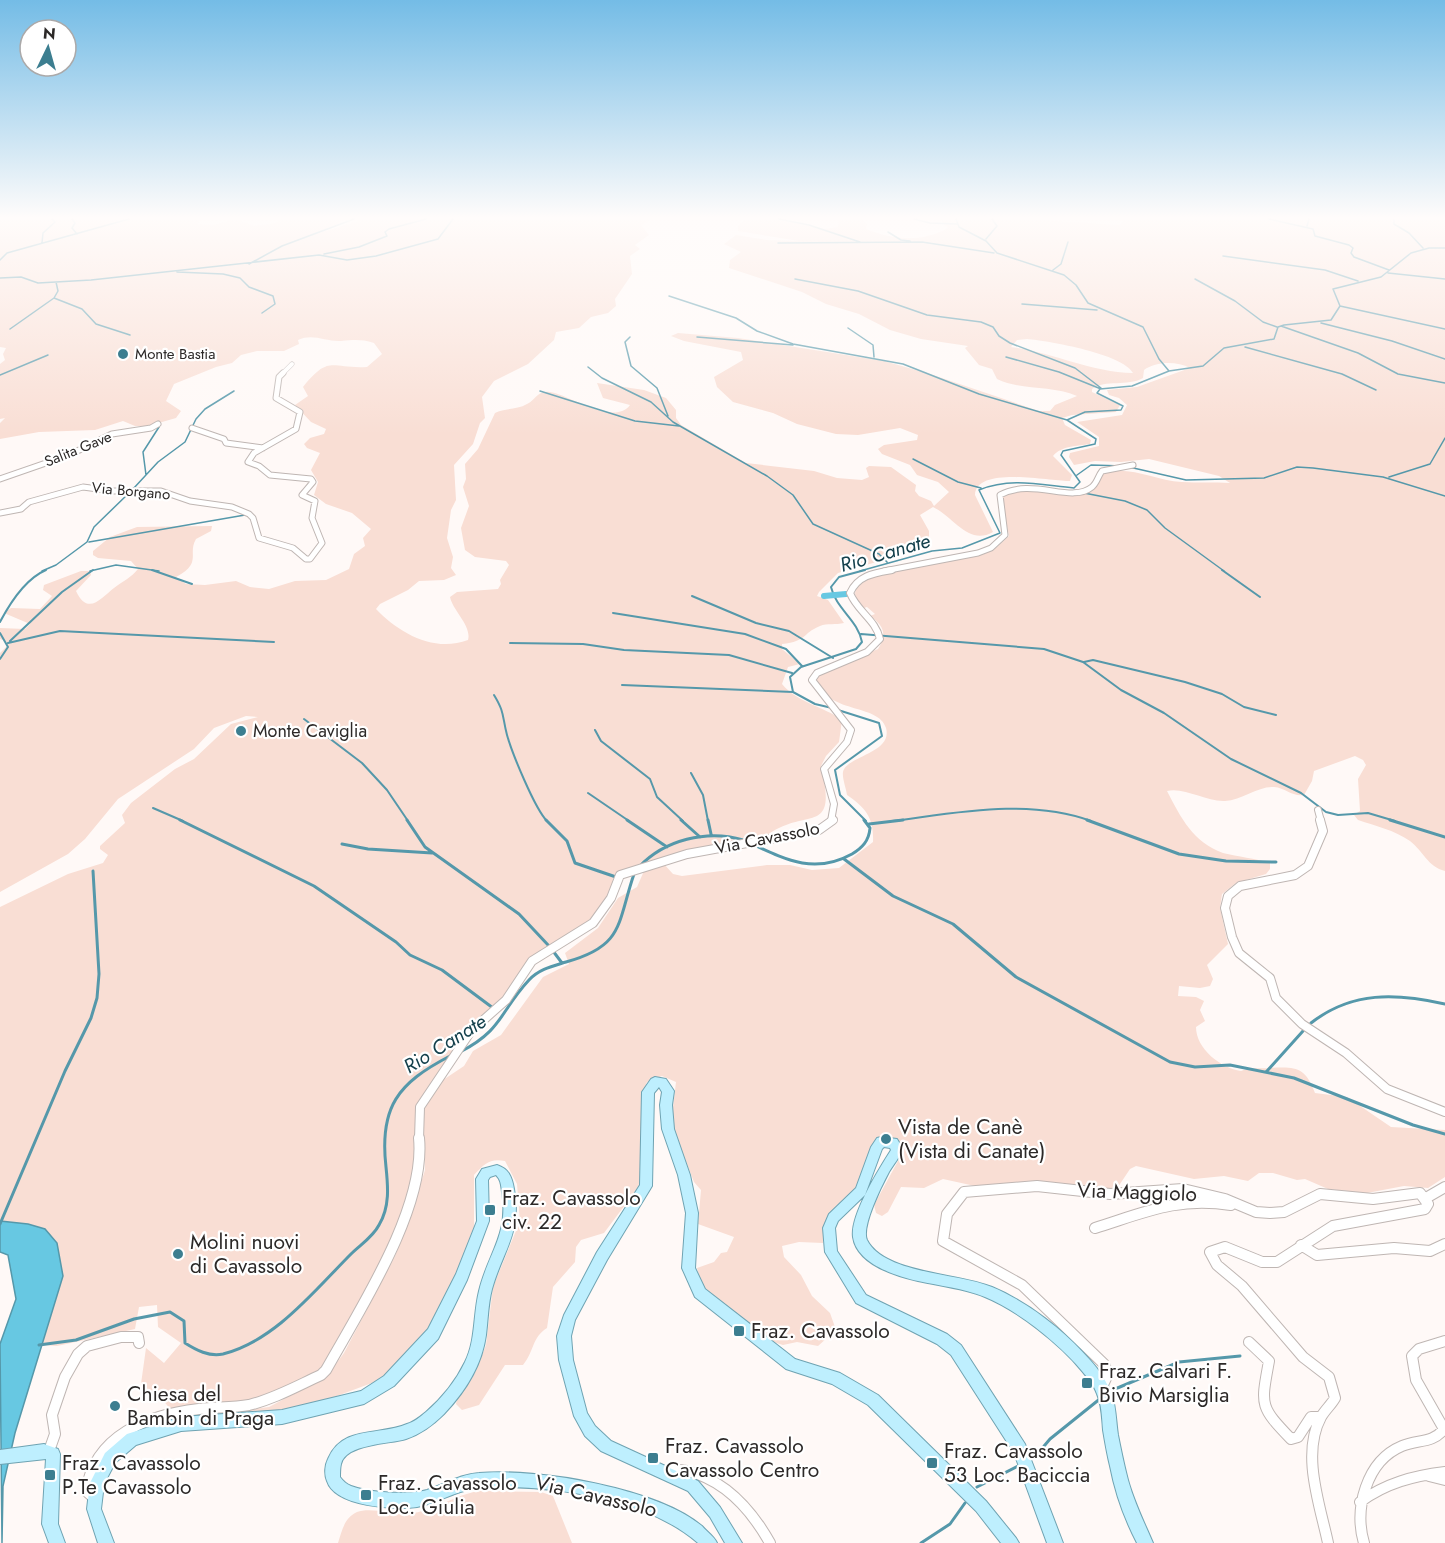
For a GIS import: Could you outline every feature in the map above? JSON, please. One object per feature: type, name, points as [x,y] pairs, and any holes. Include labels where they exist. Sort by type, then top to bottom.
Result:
[{"type":"main road","name":"Via Cavassolo","points":[[734,1543],[704,1497],[693,1486],[606,1446],[590,1431],[581,1416],[564,1350],[569,1318],[602,1256],[646,1186],[648,1092],[655,1082],[665,1084],[668,1091],[666,1105],[668,1129],[690,1197],[692,1213],[688,1268],[699,1293],[791,1364],[835,1378],[873,1400],[981,1506],[1011,1543]]},
{"type":"main road","points":[[1055,1543],[1020,1449],[956,1350],[942,1339],[861,1299],[831,1252],[829,1228],[833,1218],[861,1191],[879,1144],[888,1141],[897,1149],[882,1174],[859,1226],[858,1237],[869,1254],[883,1265],[987,1291],[1052,1332],[1103,1391],[1124,1495],[1129,1512],[1145,1543]]},
{"type":"main road","name":"Via Cavassolo","points":[[94,1498],[97,1483],[110,1458],[123,1445],[141,1435],[181,1424],[282,1417],[364,1396],[389,1381],[433,1335],[481,1227],[482,1179],[486,1173],[497,1170],[505,1178],[512,1204],[512,1221],[488,1285],[479,1339],[469,1370],[440,1408],[421,1424],[408,1432],[355,1442],[341,1449],[333,1461],[333,1479],[346,1492],[397,1499],[419,1499],[478,1480],[543,1481],[614,1496],[675,1515],[686,1521],[709,1543]]},
{"type":"main road","points":[[0,1457],[46,1451],[53,1457],[50,1524],[57,1543]]},
{"type":"main road","points":[[94,1498],[94,1509],[106,1543]]},
{"type":"street","points":[[192,428],[226,443],[263,448],[296,429],[300,412],[276,398],[279,377],[292,364]]},
{"type":"street","name":"Salita Gave","points":[[0,479],[26,468],[69,455],[112,434],[151,428],[158,424]]},
{"type":"street","name":"Via Borgano","points":[[0,513],[21,510],[30,501],[83,487],[112,491],[156,491],[177,495],[189,501],[237,509],[253,518],[254,529],[259,538],[293,548],[308,560],[322,543],[312,518],[315,501],[302,495],[313,482],[307,477],[270,475],[260,466],[248,462],[254,453],[263,448]]},
{"type":"street","name":"Via Cavassolo","points":[[94,1498],[86,1491],[89,1470],[103,1449],[124,1432],[192,1410],[251,1404],[321,1375],[326,1370],[389,1257],[419,1174],[420,1107],[471,1031],[506,1000],[531,962],[593,923],[614,894],[617,879],[630,870],[661,860],[819,831],[834,818],[836,809],[824,769],[850,736],[849,725],[812,683],[813,676],[873,649],[880,636],[875,622],[854,605],[851,589],[855,582],[870,574],[986,551],[1005,535],[1003,512],[999,502],[1002,492],[1023,486],[1083,491],[1095,486],[1100,472],[1133,465]]},
{"type":"street","points":[[1318,810],[1323,831],[1308,866],[1294,875],[1240,886],[1227,896],[1224,908],[1232,937],[1239,953],[1270,978],[1276,998],[1294,1017],[1346,1053],[1387,1089],[1445,1112]]},
{"type":"street","name":"Via Maggiolo","points":[[1103,1391],[1108,1374],[1104,1364],[1027,1289],[943,1241],[941,1231],[948,1207],[964,1192],[1037,1186],[1110,1194],[1183,1189],[1270,1213],[1284,1212],[1320,1194],[1373,1199],[1393,1198],[1412,1191],[1426,1198]]},
{"type":"street","points":[[1328,1543],[1314,1475],[1314,1440],[1320,1418],[1335,1398],[1329,1377],[1303,1357],[1242,1286],[1217,1265],[1210,1252],[1215,1248],[1224,1247],[1267,1264],[1278,1262],[1321,1232],[1345,1222],[1425,1209],[1428,1204],[1426,1198],[1445,1187]]},
{"type":"street","points":[[1095,1228],[1178,1202],[1205,1201],[1240,1206]]},
{"type":"street","points":[[1301,1245],[1317,1255],[1394,1248],[1430,1251],[1445,1244]]},
{"type":"street","points":[[46,1451],[56,1434],[52,1415],[65,1377],[78,1354],[87,1346],[121,1337],[138,1337],[139,1343]]},
{"type":"street","points":[[1364,1543],[1358,1521],[1360,1502],[1370,1480],[1388,1454],[1401,1446],[1431,1441],[1439,1437],[1444,1429],[1416,1380],[1412,1356],[1419,1349],[1445,1341]]},
{"type":"street","points":[[1249,1342],[1269,1361],[1262,1399],[1268,1415],[1291,1439],[1298,1437],[1311,1417],[1320,1418]]},
{"type":"street","points":[[666,1473],[669,1470],[684,1469],[723,1488],[760,1525],[770,1543]]},
{"type":"street","points":[[1360,1502],[1378,1488],[1421,1474],[1445,1472]]},
{"type":"street","points":[[1421,1474],[1445,1480]]},
{"type":"shaded area","points":[[0,291],[620,291],[615,299],[616,306],[608,313],[591,317],[579,328],[556,332],[554,340],[528,364],[494,381],[482,397],[485,418],[480,423],[473,444],[454,465],[456,500],[451,510],[447,538],[453,557],[451,568],[456,575],[444,580],[419,581],[408,590],[380,604],[376,609],[406,633],[443,644],[468,640],[465,624],[450,597],[457,592],[498,589],[501,584],[500,580],[509,565],[506,561],[475,557],[465,550],[461,528],[469,506],[463,487],[466,479],[465,464],[478,449],[495,413],[523,406],[542,392],[558,394],[613,413],[623,411],[630,405],[603,398],[597,383],[644,390],[666,398],[676,410],[676,418],[681,425],[746,463],[814,471],[837,478],[862,480],[869,477],[866,468],[869,466],[891,467],[916,485],[915,491],[919,496],[931,501],[934,506],[949,492],[938,482],[917,475],[910,465],[882,454],[878,449],[884,445],[917,440],[918,435],[900,428],[858,435],[836,434],[797,424],[773,413],[733,402],[717,387],[714,377],[743,360],[741,352],[684,341],[671,336],[678,333],[738,338],[884,361],[1039,411],[1050,411],[1055,405],[1077,396],[1057,390],[1007,383],[997,379],[992,369],[979,365],[965,348],[968,346],[921,339],[890,330],[859,314],[826,304],[799,291],[1445,291],[1445,871],[1434,866],[1415,845],[1404,837],[1358,820],[1354,815],[1360,811],[1358,779],[1366,765],[1363,760],[1355,756],[1314,771],[1312,781],[1304,795],[1268,787],[1238,798],[1218,801],[1181,791],[1167,791],[1183,820],[1204,842],[1223,853],[1270,863],[1270,869],[1266,874],[1236,883],[1222,894],[1220,908],[1228,944],[1207,965],[1213,979],[1210,986],[1200,988],[1179,986],[1178,996],[1196,997],[1204,1001],[1200,1010],[1205,1021],[1196,1027],[1200,1043],[1205,1050],[1218,1062],[1241,1071],[1279,1068],[1298,1070],[1307,1078],[1315,1093],[1347,1097],[1391,1127],[1445,1130],[1445,1177],[1428,1188],[1404,1186],[1367,1193],[1328,1189],[1305,1179],[1297,1180],[1273,1173],[1259,1173],[1248,1181],[1224,1176],[1194,1179],[1136,1166],[1130,1169],[1118,1187],[1103,1189],[975,1186],[943,1179],[924,1188],[901,1187],[888,1212],[882,1216],[876,1213],[874,1205],[904,1150],[896,1139],[883,1136],[878,1139],[855,1190],[830,1214],[824,1229],[823,1243],[799,1242],[782,1246],[784,1257],[801,1275],[812,1296],[830,1313],[836,1330],[818,1346],[797,1342],[783,1345],[770,1341],[720,1304],[701,1284],[697,1268],[714,1262],[721,1253],[727,1252],[734,1237],[698,1224],[701,1190],[694,1182],[671,1124],[676,1082],[662,1076],[647,1082],[641,1097],[643,1165],[640,1185],[604,1233],[581,1240],[576,1247],[575,1262],[553,1287],[547,1328],[538,1336],[523,1365],[505,1365],[479,1405],[462,1410],[456,1404],[458,1395],[473,1377],[486,1345],[493,1287],[520,1221],[517,1184],[505,1161],[500,1160],[488,1163],[474,1175],[474,1228],[456,1277],[428,1332],[380,1380],[299,1410],[177,1417],[216,1409],[246,1410],[269,1407],[327,1376],[344,1353],[395,1256],[415,1202],[425,1170],[423,1121],[425,1105],[440,1082],[464,1066],[473,1051],[501,1035],[543,977],[569,964],[565,953],[598,928],[618,898],[637,887],[644,871],[663,863],[673,874],[682,876],[767,865],[790,865],[812,870],[839,868],[873,842],[872,826],[868,814],[847,795],[843,772],[852,762],[883,743],[886,728],[881,720],[873,715],[830,698],[822,690],[817,679],[821,673],[878,649],[881,644],[883,630],[870,616],[875,614],[867,607],[861,609],[857,606],[855,593],[857,586],[876,575],[984,554],[997,547],[1009,536],[1002,496],[1009,490],[1055,492],[1090,490],[1097,486],[1102,473],[1113,471],[1132,472],[1171,481],[1230,483],[1219,476],[1149,459],[1121,462],[1095,461],[1074,465],[1069,457],[1070,453],[1099,446],[1099,437],[1077,422],[1122,415],[1127,405],[1119,398],[1109,395],[1107,390],[1137,387],[1190,368],[1167,363],[1144,370],[1143,378],[1137,381],[1104,384],[1092,389],[1092,392],[1120,405],[1116,412],[1072,415],[1062,418],[1065,425],[1091,440],[1090,444],[1065,448],[1053,456],[1072,475],[1070,481],[1016,477],[988,480],[979,486],[975,495],[993,532],[977,536],[969,533],[933,507],[920,515],[929,531],[929,547],[838,573],[819,592],[817,596],[828,600],[844,623],[820,626],[800,639],[782,644],[782,649],[800,664],[788,667],[782,684],[795,696],[842,720],[839,742],[826,756],[821,766],[825,788],[825,803],[822,812],[783,826],[769,834],[669,855],[618,873],[613,879],[611,892],[591,920],[541,951],[509,992],[473,1026],[417,1106],[415,1123],[417,1166],[407,1200],[364,1295],[326,1363],[317,1373],[247,1402],[204,1402],[171,1410],[162,1399],[143,1396],[140,1391],[146,1348],[164,1363],[181,1343],[158,1327],[157,1305],[139,1307],[135,1329],[57,1346],[42,1345],[63,1276],[28,1224],[0,1221],[0,907],[68,874],[103,863],[108,855],[100,849],[100,846],[125,823],[122,815],[131,803],[175,769],[194,759],[231,724],[258,717],[246,716],[214,728],[194,749],[118,799],[85,839],[68,854],[0,892],[0,653],[7,646],[6,641],[0,639],[0,628],[25,629],[30,624],[4,613],[11,608],[40,609],[52,596],[43,590],[44,585],[81,571],[90,571],[91,575],[76,591],[81,599],[90,604],[100,600],[138,569],[131,561],[98,558],[93,555],[93,551],[110,537],[137,527],[212,526],[211,531],[196,539],[192,563],[176,577],[186,584],[205,585],[236,581],[250,587],[269,589],[295,581],[326,580],[349,569],[354,554],[365,546],[363,538],[371,529],[352,513],[326,504],[314,495],[318,482],[311,470],[320,453],[307,448],[304,444],[310,438],[324,434],[326,429],[311,422],[295,405],[308,396],[303,387],[319,370],[331,365],[367,367],[382,354],[374,343],[365,341],[304,338],[298,340],[299,344],[284,351],[257,351],[241,355],[232,363],[174,384],[166,401],[181,411],[176,418],[148,426],[135,426],[123,421],[95,430],[39,432],[0,439],[0,423],[5,418],[0,419],[0,364],[5,360],[3,354],[6,348],[0,347]],"holes":[[[1027,339],[1101,354],[1127,366],[1133,373],[1086,366],[1011,347],[1017,340]]]},
{"type":"shaded area","points":[[479,1491],[541,1492],[553,1496],[572,1543],[338,1543],[346,1521],[357,1512],[369,1510],[413,1513]]},
{"type":"water","points":[[0,1221],[28,1224],[45,1229],[57,1243],[63,1276],[15,1433],[3,1486],[2,1543],[0,1344],[16,1299],[8,1255],[0,1252]]},
{"type":"waterway","points":[[54,298],[58,291]]},
{"type":"waterway","points":[[260,291],[273,296],[275,304],[262,313]]},
{"type":"waterway","points":[[858,291],[927,315],[981,322],[993,327],[999,336],[1010,343],[1075,368],[1101,388]]},
{"type":"waterway","points":[[1080,291],[1088,303],[1143,327],[1159,359],[1169,371]]},
{"type":"waterway","points":[[1217,291],[1235,301],[1263,322],[1277,327]]},
{"type":"waterway","name":"Rio Canate","points":[[1334,291],[1340,306]]},
{"type":"waterway","points":[[669,296],[736,318],[757,331],[793,344],[903,364],[979,394],[1067,420]]},
{"type":"waterway","points":[[10,329],[54,298]]},
{"type":"waterway","points":[[54,298],[82,309],[96,324],[130,335]]},
{"type":"waterway","points":[[1022,304],[1097,310]]},
{"type":"waterway","name":"Rio Canate","points":[[1281,326],[1331,320],[1340,306]]},
{"type":"waterway","points":[[1340,306],[1445,329]]},
{"type":"waterway","points":[[1321,323],[1392,341],[1445,359]]},
{"type":"waterway","name":"Rio Canate","points":[[1169,371],[1203,366],[1224,348],[1274,339],[1278,327],[1281,326]]},
{"type":"waterway","points":[[1281,326],[1358,353],[1398,374],[1445,383]]},
{"type":"waterway","points":[[848,328],[873,345],[874,357]]},
{"type":"waterway","points":[[630,337],[625,342],[631,366],[657,388],[668,416]]},
{"type":"waterway","points":[[697,337],[793,345]]},
{"type":"waterway","points":[[1245,347],[1342,374],[1376,390]]},
{"type":"waterway","points":[[0,375],[48,355]]},
{"type":"waterway","points":[[1006,357],[1059,372],[1101,389]]},
{"type":"waterway","points":[[588,367],[602,378],[651,402],[673,422],[767,476],[793,495],[813,524],[879,554],[887,562]]},
{"type":"waterway","name":"Rio Canate","points":[[1101,389],[1132,386],[1169,371]]},
{"type":"waterway","name":"Rio Canate","points":[[1067,420],[1085,412],[1121,410],[1123,406],[1097,393],[1101,389]]},
{"type":"waterway","points":[[146,475],[158,462],[185,442],[196,419],[205,409],[234,391]]},
{"type":"waterway","points":[[540,391],[635,421],[679,426]]},
{"type":"waterway","name":"Rio Canate","points":[[860,571],[932,551],[962,548],[1000,533],[979,490],[1014,483],[1074,488],[1080,482],[1061,455],[1063,451],[1095,444],[1096,439],[1067,420]]},
{"type":"waterway","points":[[146,475],[143,452],[159,427]]},
{"type":"waterway","points":[[1389,477],[1430,464],[1445,438]]},
{"type":"waterway","points":[[913,459],[958,482],[981,488]]},
{"type":"waterway","points":[[1077,475],[1091,465],[1123,466]]},
{"type":"waterway","points":[[1129,467],[1186,480],[1264,478],[1297,467],[1313,468],[1383,477],[1445,496]]},
{"type":"waterway","points":[[133,489],[146,475]]},
{"type":"waterway","points":[[42,571],[56,565],[87,542],[94,527],[129,493]]},
{"type":"waterway","points":[[1084,493],[1125,501],[1147,510],[1165,528],[1224,571]]},
{"type":"waterway","points":[[89,542],[245,515]]},
{"type":"waterway","points":[[92,570],[116,565],[152,570]]},
{"type":"waterway","points":[[0,622],[25,585],[46,570]]},
{"type":"waterway","points":[[10,641],[62,592],[92,570]]},
{"type":"waterway","points":[[152,570],[159,571]]},
{"type":"waterway","points":[[152,570],[192,584]]},
{"type":"waterway","name":"Rio Canate","points":[[831,657],[856,649],[862,642],[860,634],[837,602],[831,587],[839,577],[865,570]]},
{"type":"waterway","points":[[1222,570],[1260,597]]},
{"type":"waterway","name":"Rio Canate","points":[[824,596],[846,594]]},
{"type":"waterway","points":[[692,596],[756,623],[789,631],[831,657]]},
{"type":"waterway","points":[[613,613],[745,634],[786,649],[802,666]]},
{"type":"waterway","points":[[8,643],[60,631],[274,642]]},
{"type":"waterway","points":[[0,633],[8,647],[0,659]]},
{"type":"waterway","points":[[861,634],[1044,649],[1083,662],[1121,690],[1164,713],[1231,759],[1301,793],[1326,812],[1338,815],[1368,813],[1395,821]]},
{"type":"waterway","points":[[510,643],[583,644],[624,650],[729,655],[792,673]]},
{"type":"waterway","name":"Rio Canate","points":[[793,692],[790,677],[801,667],[831,657]]},
{"type":"waterway","points":[[1084,662],[1093,660],[1185,682],[1222,694],[1244,707],[1276,715]]},
{"type":"waterway","points":[[622,685],[793,692]]},
{"type":"waterway","name":"Rio Canate","points":[[793,692],[815,704],[832,708]]},
{"type":"waterway","points":[[494,695],[502,711],[507,735],[519,767],[536,805],[547,821]]},
{"type":"waterway","name":"Rio Canate","points":[[838,710],[879,723],[882,736],[835,770],[840,795],[866,821]]},
{"type":"waterway","points":[[304,719],[362,763],[387,790],[408,821]]},
{"type":"waterway","points":[[595,730],[601,741],[650,779],[657,797],[683,821]]},
{"type":"waterway","points":[[691,773],[703,795],[708,821]]},
{"type":"waterway","points":[[588,793],[629,821]]},
{"type":"waterway","points":[[153,808],[183,821]]},
{"type":"waterway","points":[[892,821],[992,809],[1042,810],[1091,821]]},
{"type":"waterway","points":[[180,820],[314,886],[396,942],[410,955],[442,970],[493,1008]]},
{"type":"waterway","points":[[407,820],[425,847],[519,914],[549,946]]},
{"type":"waterway","points":[[627,820],[667,847]]},
{"type":"waterway","points":[[681,820],[700,837]]},
{"type":"waterway","points":[[708,820],[711,834]]},
{"type":"waterway","name":"Rio Canate","points":[[754,845],[790,860],[802,863],[826,863],[839,860],[862,847],[867,840],[870,828],[864,820]]},
{"type":"waterway","points":[[869,824],[903,820]]},
{"type":"waterway","points":[[1087,820],[1179,854],[1226,861],[1276,862]]},
{"type":"waterway","points":[[1390,820],[1445,837]]},
{"type":"waterway","points":[[547,821],[567,841],[575,863],[616,877]]},
{"type":"waterway","name":"Rio Canate","points":[[667,847],[687,839],[701,837],[715,836],[743,840]]},
{"type":"waterway","points":[[342,844],[368,849],[432,853]]},
{"type":"waterway","name":"Rio Canate","points":[[639,867],[667,847]]},
{"type":"waterway","points":[[844,859],[893,896],[953,924],[1016,977],[1170,1062],[1195,1067],[1230,1065],[1294,1078],[1413,1125],[1445,1134]]},
{"type":"waterway","points":[[0,1224],[65,1071],[91,1018],[97,998],[99,974],[93,871]]},
{"type":"waterway","name":"Rio Canate","points":[[460,1052],[493,1028],[519,991],[533,976],[546,968],[585,956],[599,949],[609,940],[620,920],[634,874]]},
{"type":"waterway","points":[[553,951],[562,963]]},
{"type":"waterway","points":[[1311,1023],[1342,1005],[1375,997],[1409,998],[1445,1004]]},
{"type":"waterway","points":[[1267,1071],[1303,1031]]},
{"type":"waterway","name":"Rio Canate","points":[[39,1345],[76,1340],[134,1319],[170,1312],[184,1321],[185,1343],[213,1355],[223,1354],[260,1338],[293,1313],[376,1229],[383,1218],[387,1204],[385,1146],[389,1113],[405,1087],[417,1076],[450,1056]]},
{"type":"waterway","points":[[1108,1392],[1179,1362],[1240,1356]]},
{"type":"waterway","points":[[1034,1458],[1050,1439],[1101,1398]]},
{"type":"waterway","points":[[977,1487],[1018,1466]]},
{"type":"waterway","points":[[921,1543],[950,1524],[965,1503]]},
{"type":"place","name":"Monte Bastia","points":[[123,354]]},
{"type":"place","name":"Monte Caviglia","points":[[241,731]]},
{"type":"place","name":"Vista de Canè (Vista di Canate)","points":[[886,1139]]},
{"type":"place","name":"Fraz. Cavassolo civ. 22","points":[[490,1210]]},
{"type":"place","name":"Molini nuovi di Cavassolo","points":[[178,1254]]},
{"type":"place","name":"Fraz. Cavassolo","points":[[739,1331]]},
{"type":"place","name":"Fraz. Calvari F. Bivio Marsiglia","points":[[1087,1383]]},
{"type":"place","name":"Chiesa del Bambin di Praga","points":[[115,1406]]},
{"type":"place","name":"Fraz. Cavassolo Cavassolo Centro","points":[[653,1458]]},
{"type":"place","name":"Fraz. Cavassolo 53 Loc. Baciccia","points":[[932,1463]]},
{"type":"place","name":"Fraz. Cavassolo P.Te Cavassolo","points":[[50,1475]]},
{"type":"place","name":"Fraz. Cavassolo Loc. Giulia","points":[[366,1495]]}]
